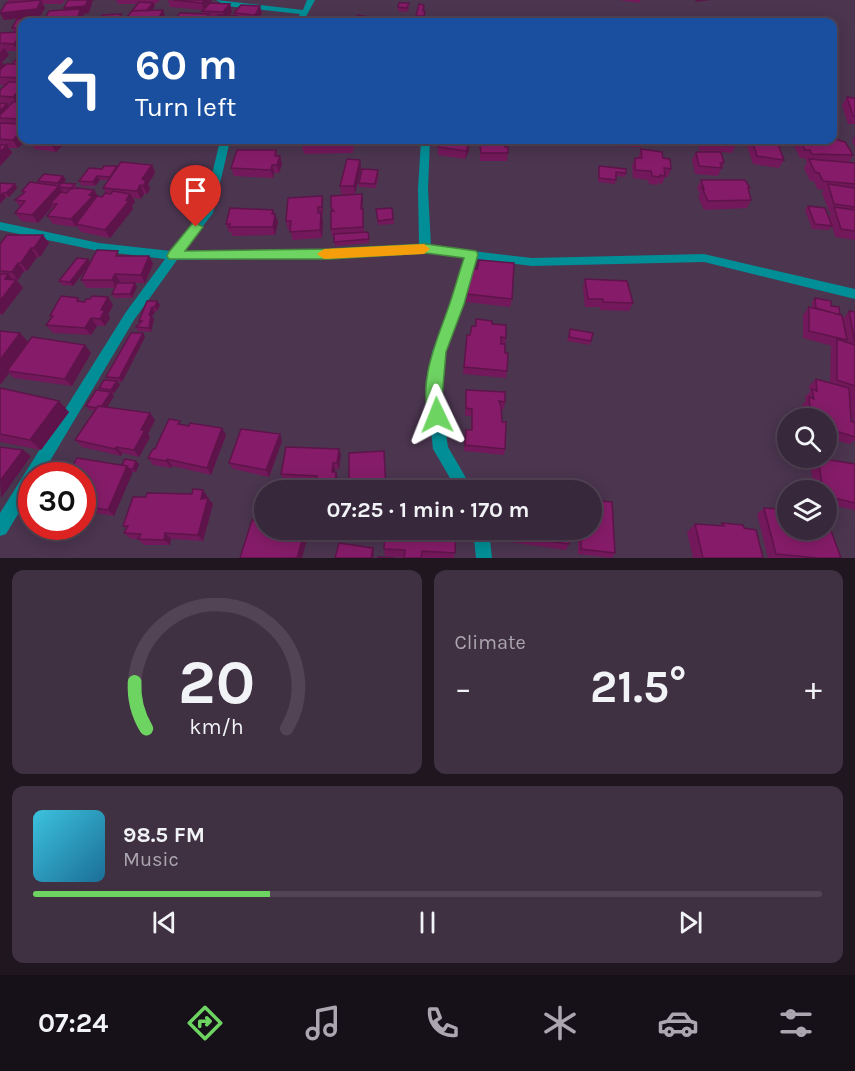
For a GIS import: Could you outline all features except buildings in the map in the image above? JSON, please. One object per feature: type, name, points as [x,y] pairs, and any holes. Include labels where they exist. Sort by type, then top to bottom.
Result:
[{"type":"street","points":[[220,0],[226,4],[304,12]]},
{"type":"street","points":[[302,18],[311,0]]},
{"type":"street","points":[[41,462],[130,316],[208,213],[226,144]]},
{"type":"street","points":[[426,144],[423,189],[426,249]]},
{"type":"street","points":[[0,226],[99,247],[174,256],[330,254],[426,249],[532,262],[704,258],[855,294]]},
{"type":"street","points":[[459,480],[441,449],[434,398],[439,352],[457,304],[471,254]]},
{"type":"street","points":[[0,528],[18,499]]},
{"type":"street","points":[[483,540],[484,558]]},
{"type":"slow traffic","points":[[324,254],[424,249]]},
{"type":"route","points":[[196,227],[174,256],[243,253],[330,254],[426,249],[471,254],[457,304],[439,352],[434,398],[437,415]]}]
